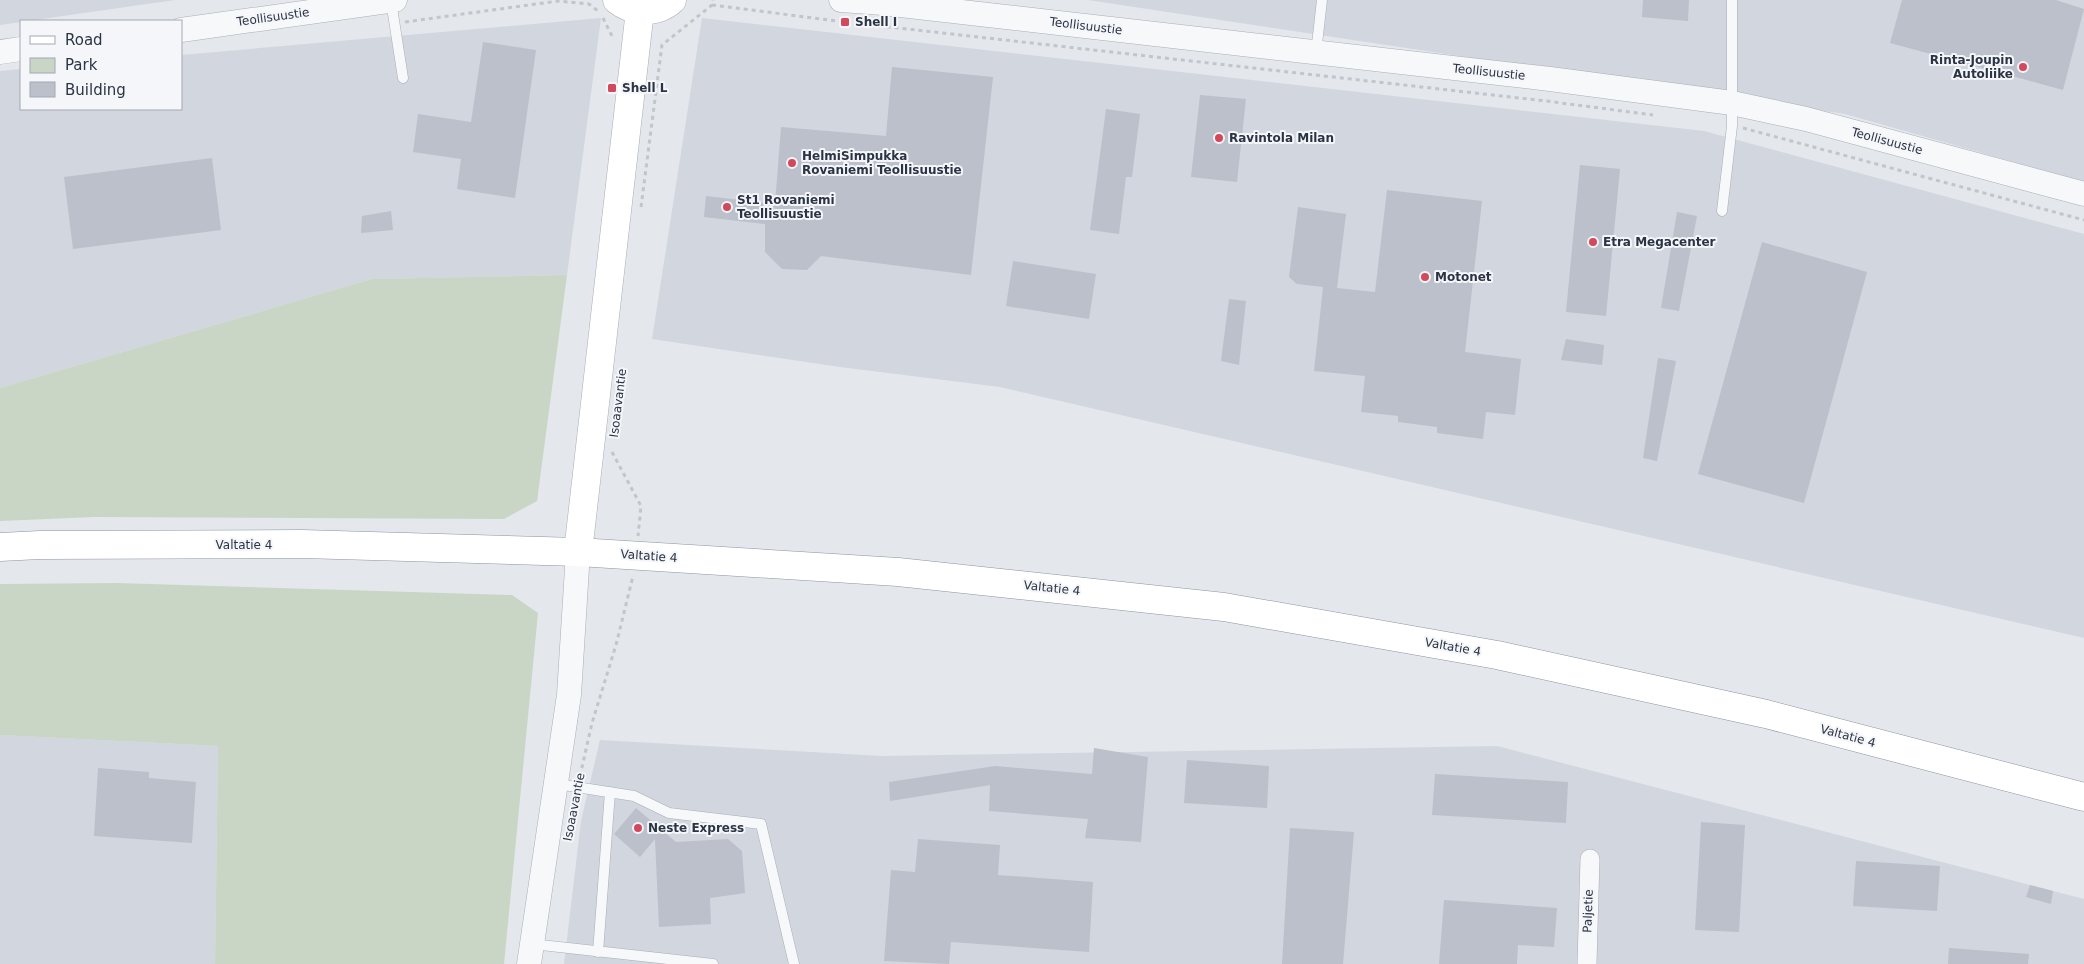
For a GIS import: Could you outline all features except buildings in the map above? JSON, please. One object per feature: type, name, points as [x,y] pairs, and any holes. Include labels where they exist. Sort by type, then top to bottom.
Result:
[{"type":"main road","points":[[629,5],[660,8],[672,0]]},
{"type":"main road","name":"Isoaavantie","points":[[578,552],[650,42],[629,5]]},
{"type":"main road","name":"Valtatie 4","points":[[0,547],[40,544],[302,544],[578,552],[898,572],[1224,607],[1497,654],[1766,714],[2084,797]]},
{"type":"street","name":"Teollisuustie","points":[[182,30],[393,12],[395,0]]},
{"type":"street","name":"Teollisuustie","points":[[841,0],[879,1],[1550,79],[1732,114],[1806,119],[2084,194]]},
{"type":"street","points":[[0,52],[20,49]]},
{"type":"street","name":"Isoaavantie","points":[[530,954],[567,786],[569,695],[578,552]]},
{"type":"street","name":"Paljetie","points":[[1587,964],[1590,858]]},
{"type":"lane","points":[[1316,53],[1322,0]]},
{"type":"lane","points":[[1722,211],[1732,114],[1732,0]]},
{"type":"lane","points":[[393,12],[403,78]]},
{"type":"lane","points":[[567,786],[634,796],[669,813],[761,824],[794,964]]},
{"type":"lane","points":[[598,952],[610,792]]},
{"type":"lane","points":[[530,954],[598,952],[713,964]]},
{"type":"path","points":[[712,0],[712,5]]},
{"type":"path","points":[[393,12],[558,1],[589,4],[600,12],[612,36],[650,42],[712,5],[845,22],[1659,115]]},
{"type":"path","points":[[641,209],[650,42]]},
{"type":"path","points":[[1732,114],[2084,220]]},
{"type":"path","name":"Isoaavantie","points":[[567,786],[592,723],[616,645],[632,583],[636,555],[641,506],[612,452],[613,442]]},
{"type":"shaded area","points":[[0,0],[175,0],[35,20],[20,20],[20,22],[0,25]]},
{"type":"shaded area","points":[[1088,0],[2084,0],[2084,182],[1845,114]]},
{"type":"shaded area","points":[[601,18],[567,275],[372,279],[0,388],[0,71],[20,69],[20,110],[182,110],[182,55]]},
{"type":"shaded area","points":[[702,18],[1704,131],[2084,234],[2084,638],[1000,387],[840,367],[652,339]]},
{"type":"shaded area","points":[[0,735],[218,746],[215,964],[0,964]]},
{"type":"shaded area","points":[[600,740],[882,756],[1497,746],[2084,899],[2084,964],[564,964],[581,821]]},
{"type":"green space","points":[[567,275],[537,501],[504,519],[94,517],[0,521],[0,388],[372,279]]},
{"type":"green space","points":[[117,583],[512,595],[538,613],[504,964],[215,964],[218,746],[0,735],[0,584]]},
{"type":"place","name":"Shell I","points":[[845,22]]},
{"type":"place","name":"Rinta-Joupin Autoliike","points":[[2023,67]]},
{"type":"place","name":"Shell L","points":[[612,88]]},
{"type":"place","name":"Ravintola Milan","points":[[1219,138]]},
{"type":"place","name":"HelmiSimpukka Rovaniemi Teollisuustie","points":[[792,163]]},
{"type":"place","name":"St1 Rovaniemi Teollisuustie","points":[[727,207]]},
{"type":"place","name":"Etra Megacenter","points":[[1593,242]]},
{"type":"place","name":"Motonet","points":[[1425,277]]},
{"type":"place","name":"Neste Express","points":[[638,828]]}]
